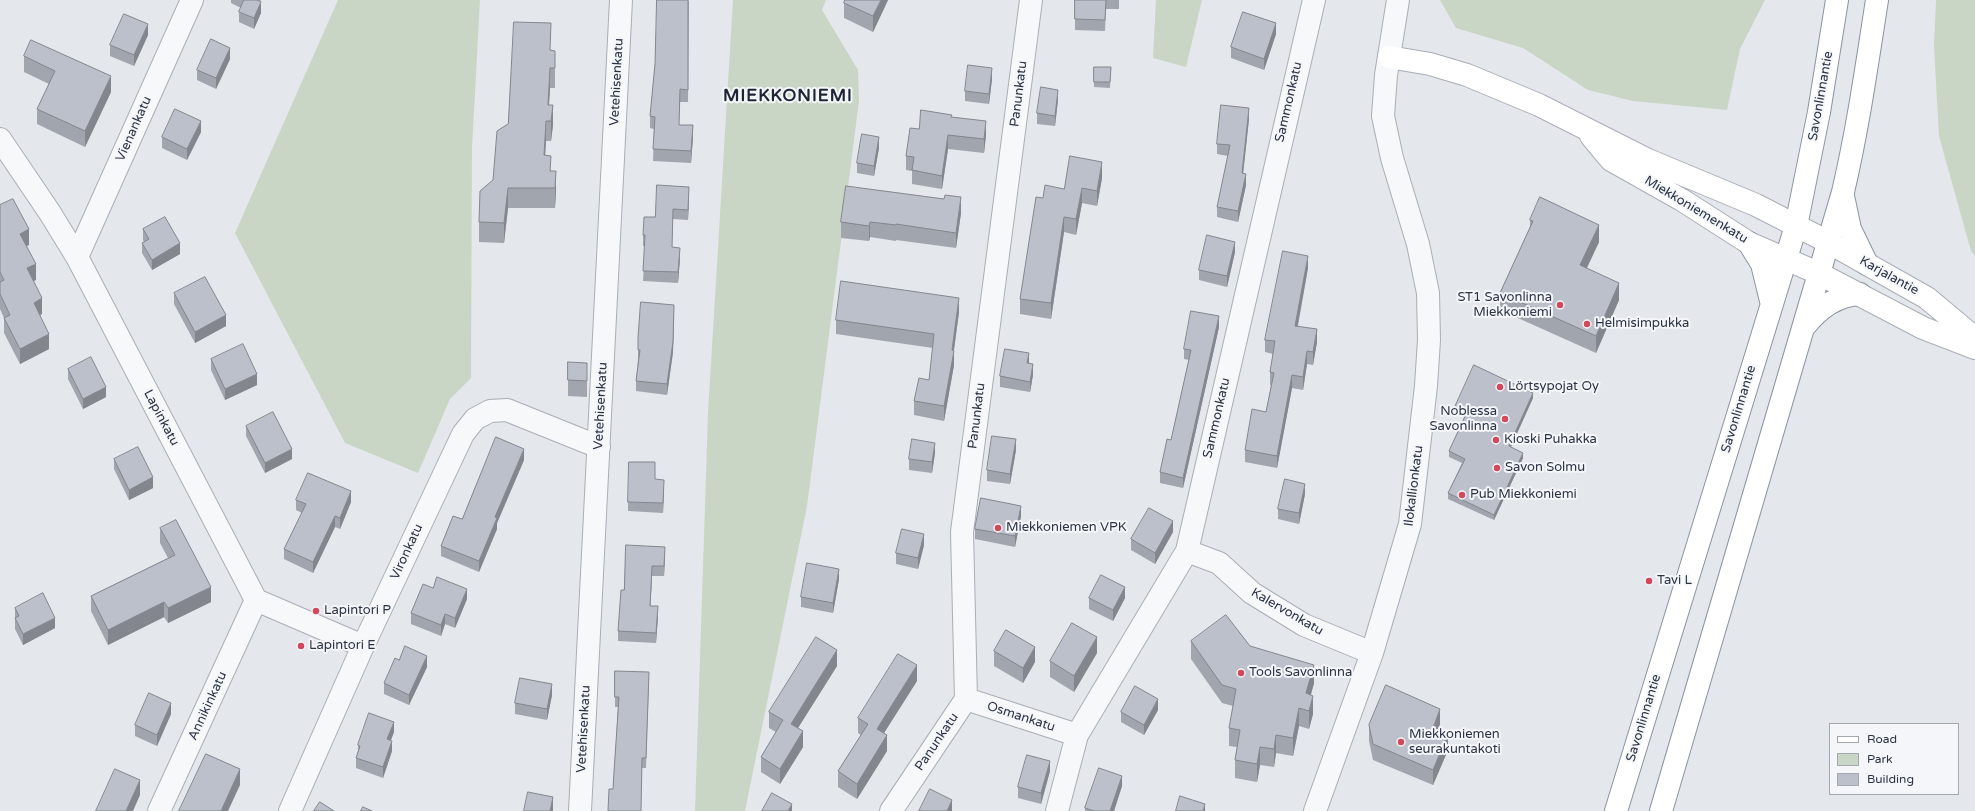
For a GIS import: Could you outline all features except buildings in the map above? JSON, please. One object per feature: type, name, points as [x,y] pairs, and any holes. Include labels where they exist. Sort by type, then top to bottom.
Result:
[{"type":"main road","name":"Savonlinnantie","points":[[1616,811],[1796,226],[1819,112],[1836,0]]},
{"type":"main road","points":[[1661,811],[1842,192],[1851,157],[1862,99],[1877,0]]},
{"type":"main road","name":"Miekkoniemenkatu","points":[[1389,57],[1430,64],[1466,75],[1539,105],[1648,160],[1756,205],[1796,226]]},
{"type":"main road","name":"Miekkoniemenkatu","points":[[1585,129],[1611,160],[1682,200],[1749,243],[1818,273]]},
{"type":"main road","points":[[1842,192],[1850,229],[1867,264]]},
{"type":"main road","name":"Karjalantie","points":[[1796,226],[1828,242],[1927,298],[1975,338]]},
{"type":"main road","points":[[1749,243],[1762,264],[1768,285],[1771,304]]},
{"type":"main road","points":[[1818,273],[1923,328],[1975,348]]},
{"type":"main road","points":[[1800,333],[1821,308],[1843,298],[1860,294]]},
{"type":"street","name":"Vienankatu","points":[[77,257],[192,0]]},
{"type":"street","name":"Vetehisenkatu","points":[[580,811],[621,0]]},
{"type":"street","name":"Panunkatu","points":[[891,811],[966,699],[962,532],[1031,0]]},
{"type":"street","name":"Sammonkatu","points":[[1058,811],[1077,735],[1187,551],[1314,0]]},
{"type":"street","name":"Ilokallionkatu","points":[[1314,811],[1372,653],[1410,524],[1426,386],[1429,340],[1428,293],[1423,263],[1392,158],[1383,116],[1389,57],[1398,0]]},
{"type":"street","name":"Lapinkatu","points":[[0,140],[50,213],[77,257],[256,600]]},
{"type":"street","name":"Vironkatu","points":[[290,811],[363,646],[463,434],[474,419],[490,411],[507,410],[599,448]]},
{"type":"street","name":"Kalervonkatu","points":[[1187,551],[1219,563],[1252,593],[1304,625],[1372,653]]},
{"type":"street","points":[[256,600],[363,646]]},
{"type":"street","name":"Annikinkatu","points":[[159,811],[256,600]]},
{"type":"street","name":"Osmankatu","points":[[966,699],[1077,735]]},
{"type":"green space","points":[[338,0],[480,0],[472,148],[471,378],[450,399],[418,473],[345,443],[235,233]]},
{"type":"green space","points":[[733,0],[826,0],[822,10],[858,70],[859,101],[807,506],[745,811],[695,811],[708,413]]},
{"type":"green space","points":[[1156,0],[1202,0],[1186,67],[1153,58]]},
{"type":"green space","points":[[1440,0],[1765,0],[1740,49],[1727,110],[1633,101],[1588,90],[1523,48],[1456,28]]},
{"type":"green space","points":[[1936,0],[1975,0],[1975,256],[1971,251],[1939,136],[1934,46]]},
{"type":"place","name":"ST1 Savonlinna Miekkoniemi","points":[[1560,305]]},
{"type":"place","name":"Helmisimpukka","points":[[1587,324]]},
{"type":"place","name":"Lörtsypojat Oy","points":[[1500,387]]},
{"type":"place","name":"Noblessa Savonlinna","points":[[1505,419]]},
{"type":"place","name":"Kioski Puhakka","points":[[1496,440]]},
{"type":"place","name":"Savon Solmu","points":[[1497,468]]},
{"type":"place","name":"Pub Miekkoniemi","points":[[1462,495]]},
{"type":"place","name":"Miekkoniemen VPK","points":[[998,528]]},
{"type":"place","name":"Tavi L","points":[[1649,581]]},
{"type":"place","name":"Lapintori P","points":[[316,611]]},
{"type":"place","name":"Lapintori E","points":[[301,646]]},
{"type":"place","name":"Tools Savonlinna","points":[[1241,673]]},
{"type":"place","name":"Miekkoniemen seurakuntakoti","points":[[1401,742]]},
{"type":"district","name":"MIEKKONIEMI","points":[[788,97]]}]
